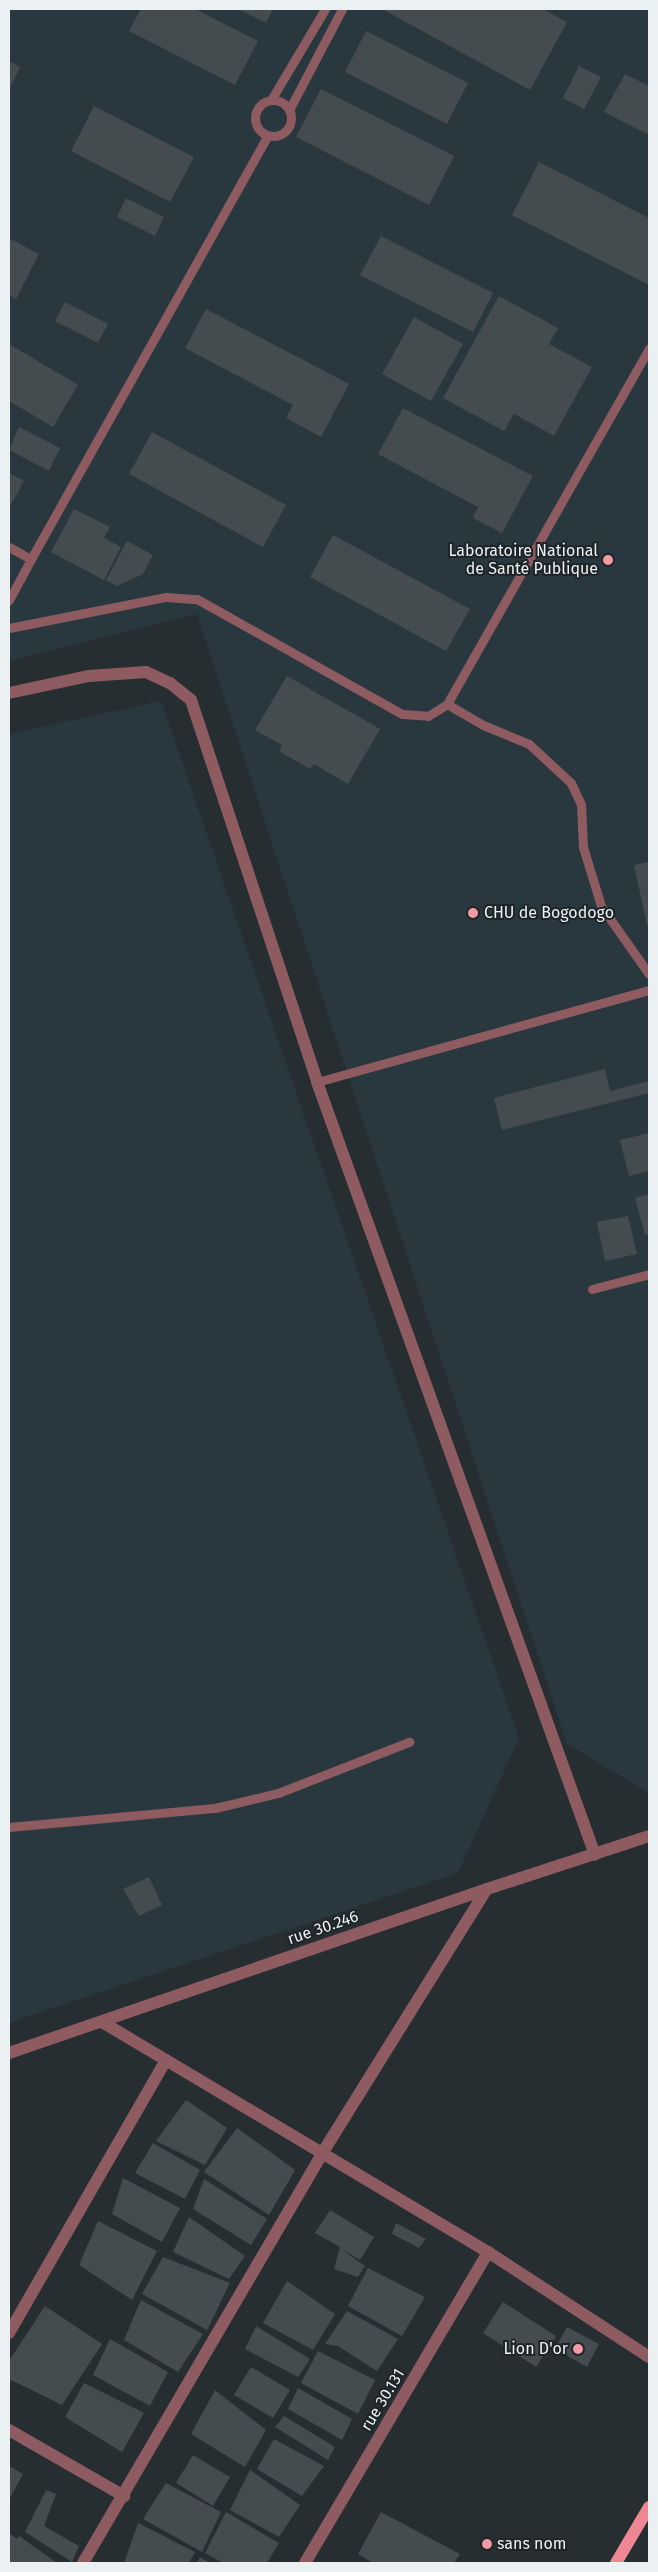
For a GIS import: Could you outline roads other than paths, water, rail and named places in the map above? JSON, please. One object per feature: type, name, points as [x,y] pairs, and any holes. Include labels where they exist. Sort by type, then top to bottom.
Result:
[{"type":"main road","points":[[616,2563],[649,2506]]},
{"type":"street","points":[[9,693],[89,676],[146,672],[170,682],[191,700],[316,1082],[595,1855]]},
{"type":"street","name":"rue 30.246","points":[[9,2053],[487,1889],[649,1836]]},
{"type":"street","points":[[83,2563],[124,2496],[323,2152],[487,1889]]},
{"type":"street","points":[[102,2022],[488,2252],[649,2357]]},
{"type":"street","points":[[9,2333],[166,2060]]},
{"type":"street","name":"rue 30.131","points":[[305,2563],[488,2252]]},
{"type":"street","points":[[9,2430],[124,2496]]},
{"type":"lane","points":[[271,100],[325,9]]},
{"type":"lane","points":[[289,110],[342,9]]},
{"type":"lane","points":[[271,100],[285,104],[289,110],[291,117],[286,130],[281,135],[267,136],[256,126],[255,112],[264,102],[271,100]]},
{"type":"lane","points":[[9,600],[30,559],[267,136]]},
{"type":"lane","points":[[9,628],[166,597],[197,600],[402,714],[428,716],[447,704],[649,348]]},
{"type":"lane","points":[[9,548],[30,559]]},
{"type":"lane","points":[[447,704],[483,725],[529,744],[571,783],[581,804],[583,847],[602,906],[649,974]]},
{"type":"lane","points":[[316,1082],[649,990]]},
{"type":"lane","points":[[592,1289],[649,1274]]},
{"type":"lane","points":[[9,1827],[215,1808],[278,1794],[409,1742]]},
{"type":"place","name":"Laboratoire National de Santé Publique","points":[[608,560]]},
{"type":"place","name":"CHU de Bogodogo","points":[[473,913]]},
{"type":"place","name":"Lion D'or","points":[[578,2349]]},
{"type":"place","name":"sans nom","points":[[487,2544]]}]
